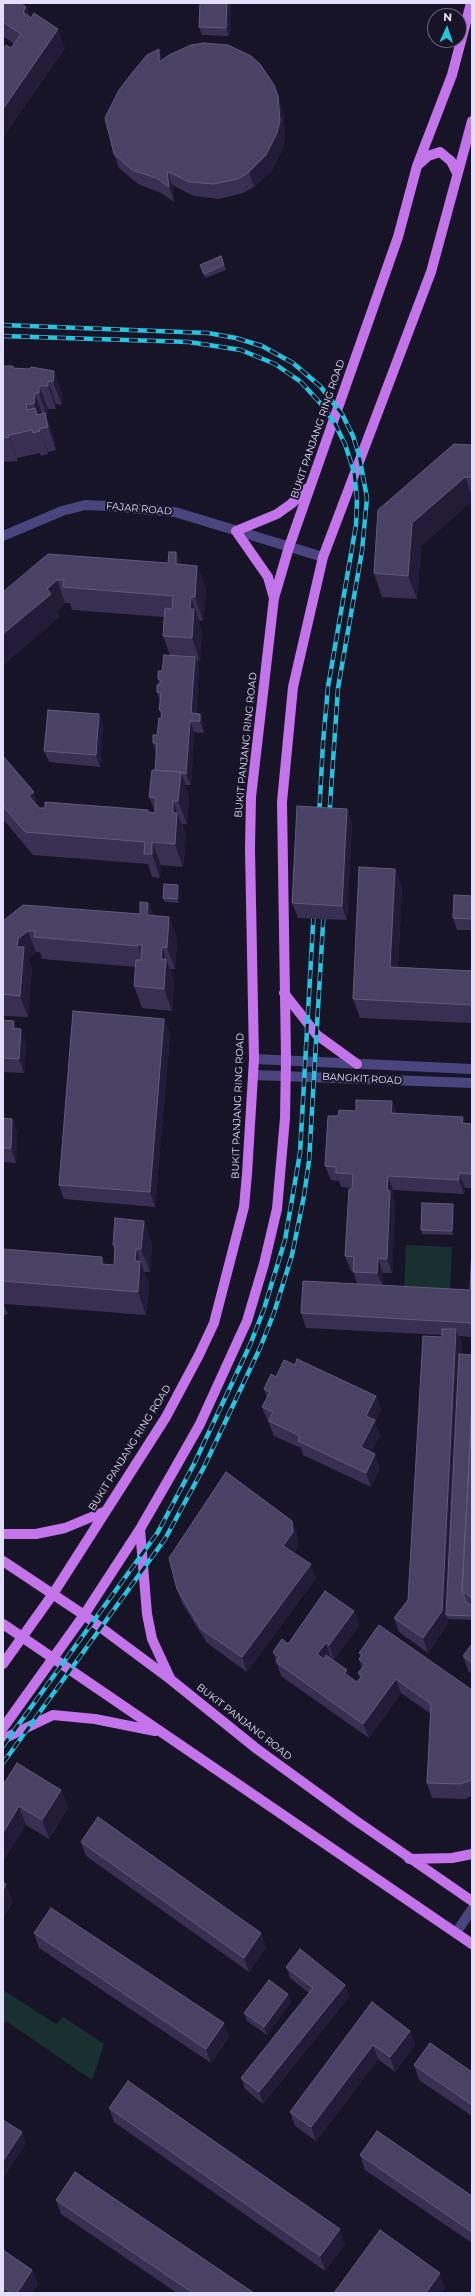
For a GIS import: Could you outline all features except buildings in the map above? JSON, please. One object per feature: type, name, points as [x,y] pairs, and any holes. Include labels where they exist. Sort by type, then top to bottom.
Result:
[{"type":"main road","name":"BUKIT PANJANG RING ROAD","points":[[3,1664],[53,1594],[166,1417],[214,1323],[244,1207],[254,1059],[250,849],[251,797],[274,598],[289,547],[398,237],[417,166],[452,75],[471,3]]},
{"type":"main road","points":[[3,1728],[84,1615],[140,1529],[200,1424],[247,1321],[264,1264],[277,1209],[285,1118],[286,1059],[282,802],[294,687],[323,557],[430,272],[472,121]]},
{"type":"main road","points":[[417,166],[428,156],[440,152],[451,161],[457,173]]},
{"type":"main road","points":[[274,598],[268,577],[236,531],[277,514],[291,504],[311,485]]},
{"type":"main road","points":[[284,993],[317,1035],[357,1064]]},
{"type":"main road","points":[[3,1534],[36,1534],[65,1528],[106,1511]]},
{"type":"main road","points":[[140,1529],[147,1614],[152,1638],[170,1679]]},
{"type":"main road","name":"BUKIT PANJANG ROAD","points":[[3,1561],[84,1615],[170,1679],[257,1749],[408,1859],[472,1901]]},
{"type":"main road","points":[[3,1624],[456,1933],[471,1940]]},
{"type":"main road","points":[[3,1739],[53,1715],[95,1718],[160,1732]]},
{"type":"main road","points":[[408,1859],[452,1858],[472,1854]]},
{"type":"street","name":"FAJAR ROAD","points":[[3,536],[56,513],[85,505],[175,512],[323,557]]},
{"type":"street","name":"BANGKIT ROAD","points":[[254,1059],[286,1059],[472,1069]]},
{"type":"street","name":"BANGKIT ROAD","points":[[253,1075],[286,1075],[472,1083]]},
{"type":"street","points":[[456,1933],[472,1909]]},
{"type":"green space","points":[[406,1245],[452,1247],[450,1296],[404,1294]]},
{"type":"green space","points":[[3,1990],[56,2024],[63,2017],[104,2044],[92,2080],[6,2021],[3,2025]]},
{"type":"railway","points":[[3,325],[208,333],[236,338],[262,346],[293,363],[320,386],[342,414],[353,436],[359,455],[367,498],[362,551],[338,688],[329,820]]},
{"type":"railway","points":[[3,336],[189,342],[241,350],[275,364],[301,382],[322,405],[335,424],[345,444],[354,472],[357,498],[356,525],[328,687],[319,817]]},
{"type":"railway","points":[[3,1746],[158,1532],[194,1464],[250,1345],[264,1309],[285,1240],[300,1153],[314,907]]},
{"type":"railway","points":[[3,1763],[165,1539],[204,1467],[260,1348],[274,1313],[292,1255],[304,1196],[309,1161],[324,907]]}]
